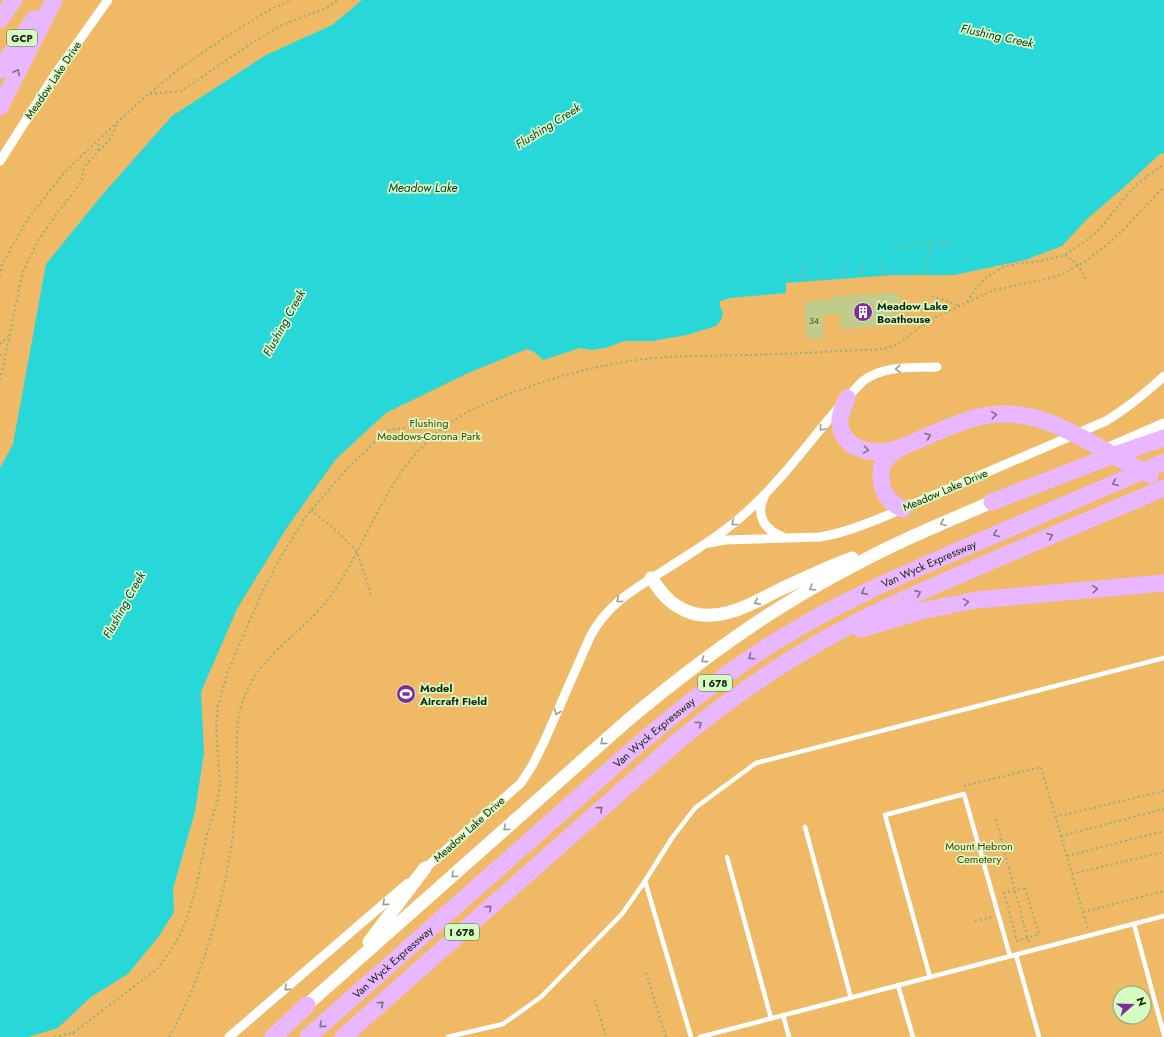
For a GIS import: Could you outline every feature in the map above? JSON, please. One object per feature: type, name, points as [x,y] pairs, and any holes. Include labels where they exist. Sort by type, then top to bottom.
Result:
[{"type":"highway","name":"GCP","points":[[0,20],[14,0]]},
{"type":"highway","name":"GCP","points":[[0,70],[48,0]]},
{"type":"highway","points":[[0,107],[54,0]]},
{"type":"highway","points":[[847,398],[840,418],[841,426],[845,437],[853,445],[860,449],[886,452],[900,448],[956,424],[976,418],[1003,414],[1020,415],[1043,420],[1064,428],[1164,483]]},
{"type":"highway","points":[[992,502],[1102,459],[1164,438]]},
{"type":"highway","points":[[900,448],[892,453],[884,463],[881,470],[881,478],[883,491],[886,497],[896,506],[903,509]]},
{"type":"highway","name":"Van Wyck Expressway","points":[[308,1037],[631,751],[684,706],[733,670],[783,637],[861,594],[917,568],[1164,462]]},
{"type":"highway","name":"Van Wyck Expressway","points":[[347,1035],[677,742],[698,724],[746,689],[795,657],[871,615],[1164,488]]},
{"type":"highway","points":[[821,642],[904,616],[955,604],[999,598],[1164,583]]},
{"type":"highway","points":[[273,1037],[307,1005]]},
{"type":"street","name":"Meadow Lake Drive","points":[[0,162],[56,73],[108,0]]},
{"type":"street","points":[[789,538],[770,531],[766,526],[761,512],[763,501],[768,491],[847,398],[863,380],[878,372],[892,369],[937,367]]},
{"type":"street","name":"Meadow Lake Drive","points":[[706,544],[725,540],[820,537],[861,526],[1106,421],[1127,408],[1152,388],[1164,376]]},
{"type":"street","points":[[267,1037],[345,972],[628,720],[685,674],[733,639],[793,599],[896,544],[1164,425]]},
{"type":"street","name":"Meadow Lake Drive","points":[[229,1037],[425,868],[521,782],[526,776],[544,742],[587,642],[596,625],[603,616],[620,599],[706,544],[741,518],[768,491]]},
{"type":"street","points":[[651,578],[662,594],[678,607],[700,615],[724,614],[746,607],[833,565],[896,544]]},
{"type":"street","points":[[345,972],[425,868]]},
{"type":"lane","points":[[448,1037],[503,1024],[541,997],[622,914],[672,838],[695,808],[756,763],[1164,658]]},
{"type":"lane","points":[[930,977],[885,815],[964,794],[1010,956]]},
{"type":"lane","points":[[805,827],[851,998]]},
{"type":"lane","points":[[727,856],[771,1018]]},
{"type":"lane","points":[[645,881],[691,1037]]},
{"type":"lane","points":[[700,1037],[1164,916]]},
{"type":"lane","points":[[1134,924],[1164,1035]]},
{"type":"lane","points":[[1016,955],[1040,1037]]},
{"type":"lane","points":[[898,985],[913,1037]]},
{"type":"lane","points":[[783,1016],[788,1037]]},
{"type":"path","points":[[0,276],[2,264],[29,217],[61,177],[78,159],[178,69],[271,9],[292,0]]},
{"type":"path","points":[[149,94],[181,91],[282,25],[330,6],[338,0]]},
{"type":"path","points":[[0,380],[23,271],[39,239],[82,181],[83,171],[87,163],[111,138],[117,124]]},
{"type":"path","points":[[98,152],[99,140]]},
{"type":"path","points":[[966,303],[975,289],[987,277],[1003,267],[1020,263],[1036,262],[1065,255],[1088,240],[1100,229],[1120,202],[1137,184],[1164,164]]},
{"type":"path","points":[[169,1037],[187,1003],[202,966],[226,878],[235,816],[238,718],[248,687],[268,658],[307,622],[331,596],[402,470],[426,442],[446,424],[469,411],[532,386],[592,368],[632,361],[658,358],[884,349],[896,345],[934,318],[994,290],[1047,279],[1063,274],[1078,266],[1107,245],[1164,186]]},
{"type":"path","points":[[895,247],[952,242]]},
{"type":"path","points":[[923,275],[930,253],[929,244]]},
{"type":"path","points":[[1065,255],[1078,266],[1086,280]]},
{"type":"path","points":[[881,262],[882,276]]},
{"type":"path","points":[[821,263],[822,280]]},
{"type":"path","points":[[843,264],[844,279]]},
{"type":"path","points":[[862,264],[863,277]]},
{"type":"path","points":[[803,266],[804,281]]},
{"type":"path","points":[[786,269],[788,282]]},
{"type":"path","points":[[932,296],[960,306]]},
{"type":"path","points":[[0,344],[8,337]]},
{"type":"path","points":[[0,355],[4,356]]},
{"type":"path","points":[[54,1037],[73,1032],[156,969],[168,955],[180,935],[196,888],[207,834],[217,802],[220,785],[216,725],[218,705],[228,671],[264,588],[306,516],[349,467],[380,437],[390,430],[446,424]]},
{"type":"path","points":[[311,510],[338,532],[357,552],[371,595]]},
{"type":"path","points":[[964,794],[962,787],[1041,767],[1090,936]]},
{"type":"path","points":[[1055,817],[1164,791]]},
{"type":"path","points":[[1061,836],[1164,809]]},
{"type":"path","points":[[996,819],[1031,951]]},
{"type":"path","points":[[1067,856],[1164,831]]},
{"type":"path","points":[[1072,874],[1164,852]]},
{"type":"path","points":[[1025,888],[1038,934],[1027,938],[1017,940],[1004,893],[1025,888]]},
{"type":"path","points":[[1083,912],[1164,891]]},
{"type":"path","points":[[975,921],[998,915]]},
{"type":"path","points":[[646,973],[666,1037]]},
{"type":"path","points":[[595,1000],[606,1037]]},
{"type":"path","points":[[73,1032],[75,1037]]},
{"type":"green space","name":"Flushing Meadows-Corona Park","points":[[0,0],[1164,0],[1164,1037],[0,1037]]},
{"type":"water","name":"Meadow Lake","points":[[362,0],[1164,0],[1164,153],[1160,154],[1087,219],[1062,246],[1025,260],[954,275],[894,275],[786,283],[786,293],[730,298],[720,301],[720,306],[723,313],[721,320],[716,326],[687,335],[652,341],[624,341],[606,348],[592,350],[580,348],[543,360],[534,352],[527,349],[468,373],[386,413],[336,459],[288,526],[237,609],[201,692],[204,753],[195,812],[173,889],[174,912],[159,936],[128,974],[91,997],[58,1028],[28,1037],[0,1037],[0,468],[13,444],[46,264],[103,194],[172,116],[266,55],[332,25]]},
{"type":"building","name":"Meadow Lake Boathouse","points":[[899,292],[900,309],[893,309],[895,325],[842,329],[840,314],[822,316],[824,338],[807,339],[804,302],[832,299],[832,297]]},
{"type":"place","name":"Meadow Lake Boathouse","points":[[863,312]]},
{"type":"place","name":"Model Aircraft Field","points":[[406,694]]},
{"type":"water label","name":"Flushing Creek","points":[[997,36]]},
{"type":"water label","name":"Flushing Creek","points":[[548,126]]},
{"type":"water label","name":"Flushing Creek","points":[[284,323]]},
{"type":"water label","name":"Flushing Creek","points":[[124,605]]},
{"type":"park label","name":"Mount Hebron Cemetery","points":[[979,852]]}]
